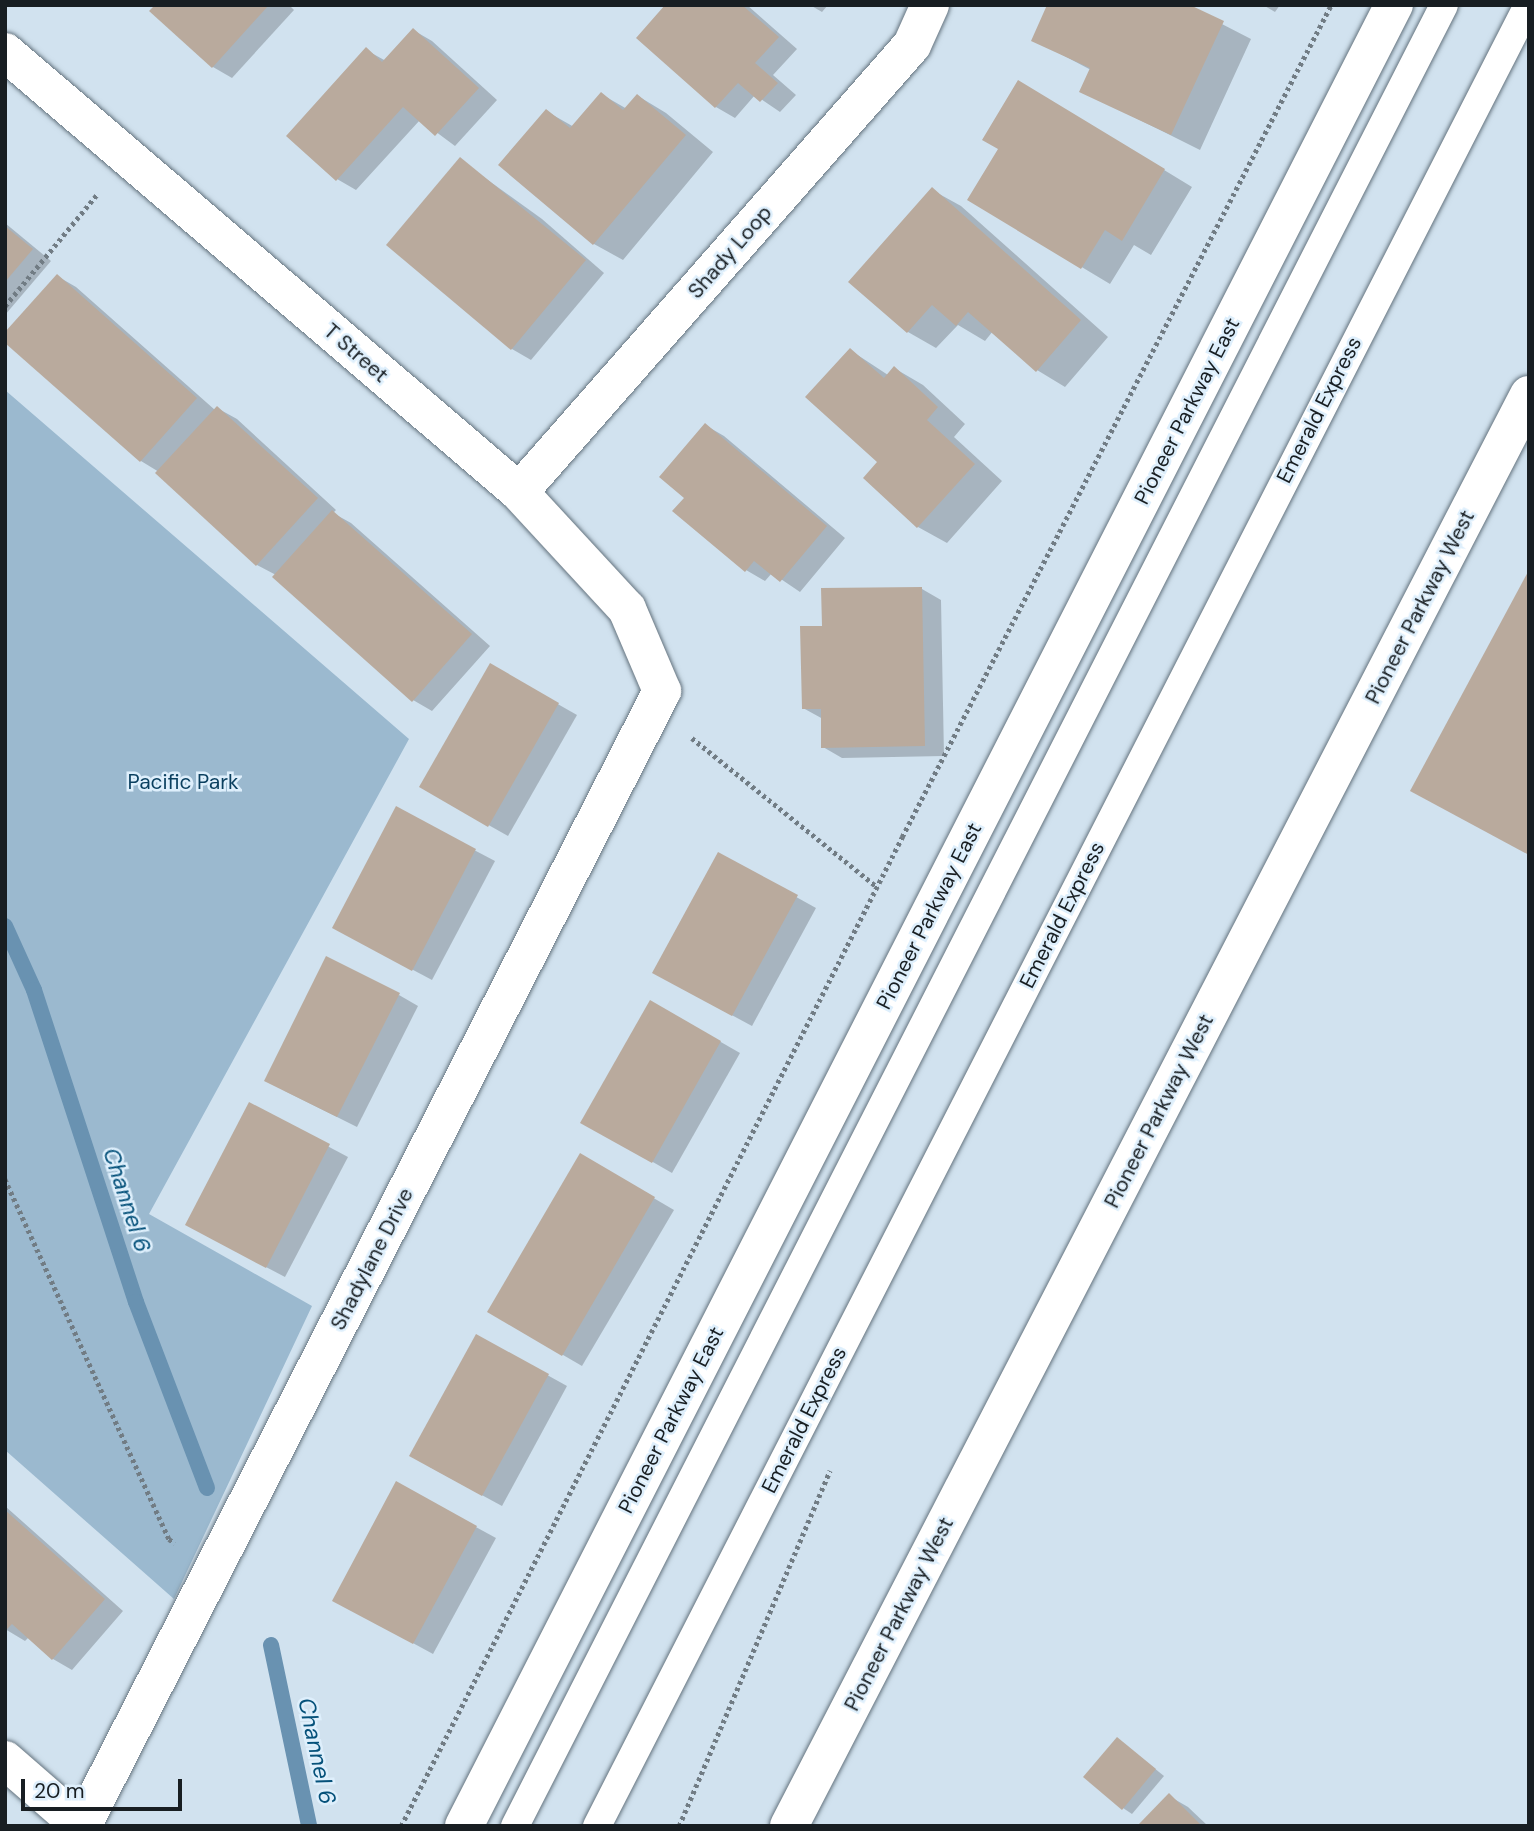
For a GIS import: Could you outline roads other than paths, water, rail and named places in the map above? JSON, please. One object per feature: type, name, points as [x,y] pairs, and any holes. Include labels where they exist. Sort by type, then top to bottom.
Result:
[{"type":"main road","name":"Shady Loop","points":[[519,492],[912,45],[930,5]]},
{"type":"main road","name":"Pioneer Parkway East","points":[[464,1826],[1394,5]]},
{"type":"main road","name":"T Street","points":[[5,52],[519,492],[627,609],[658,699]]},
{"type":"main road","name":"Pioneer Parkway West","points":[[789,1826],[1529,395]]},
{"type":"main road","name":"Shadylane Drive","points":[[81,1826],[658,699]]},
{"type":"main road","points":[[5,1760],[81,1826]]},
{"type":"lane","points":[[515,1826],[1444,5]]},
{"type":"lane","name":"Emerald Express","points":[[597,1826],[1528,5]]},
{"type":"waterway","name":"Channel 6","points":[[5,926],[34,990],[136,1302],[207,1488]]},
{"type":"waterway","name":"Channel 6","points":[[271,1645],[309,1826]]},
{"type":"park label","name":"Pacific Park","points":[[183,782]]}]
